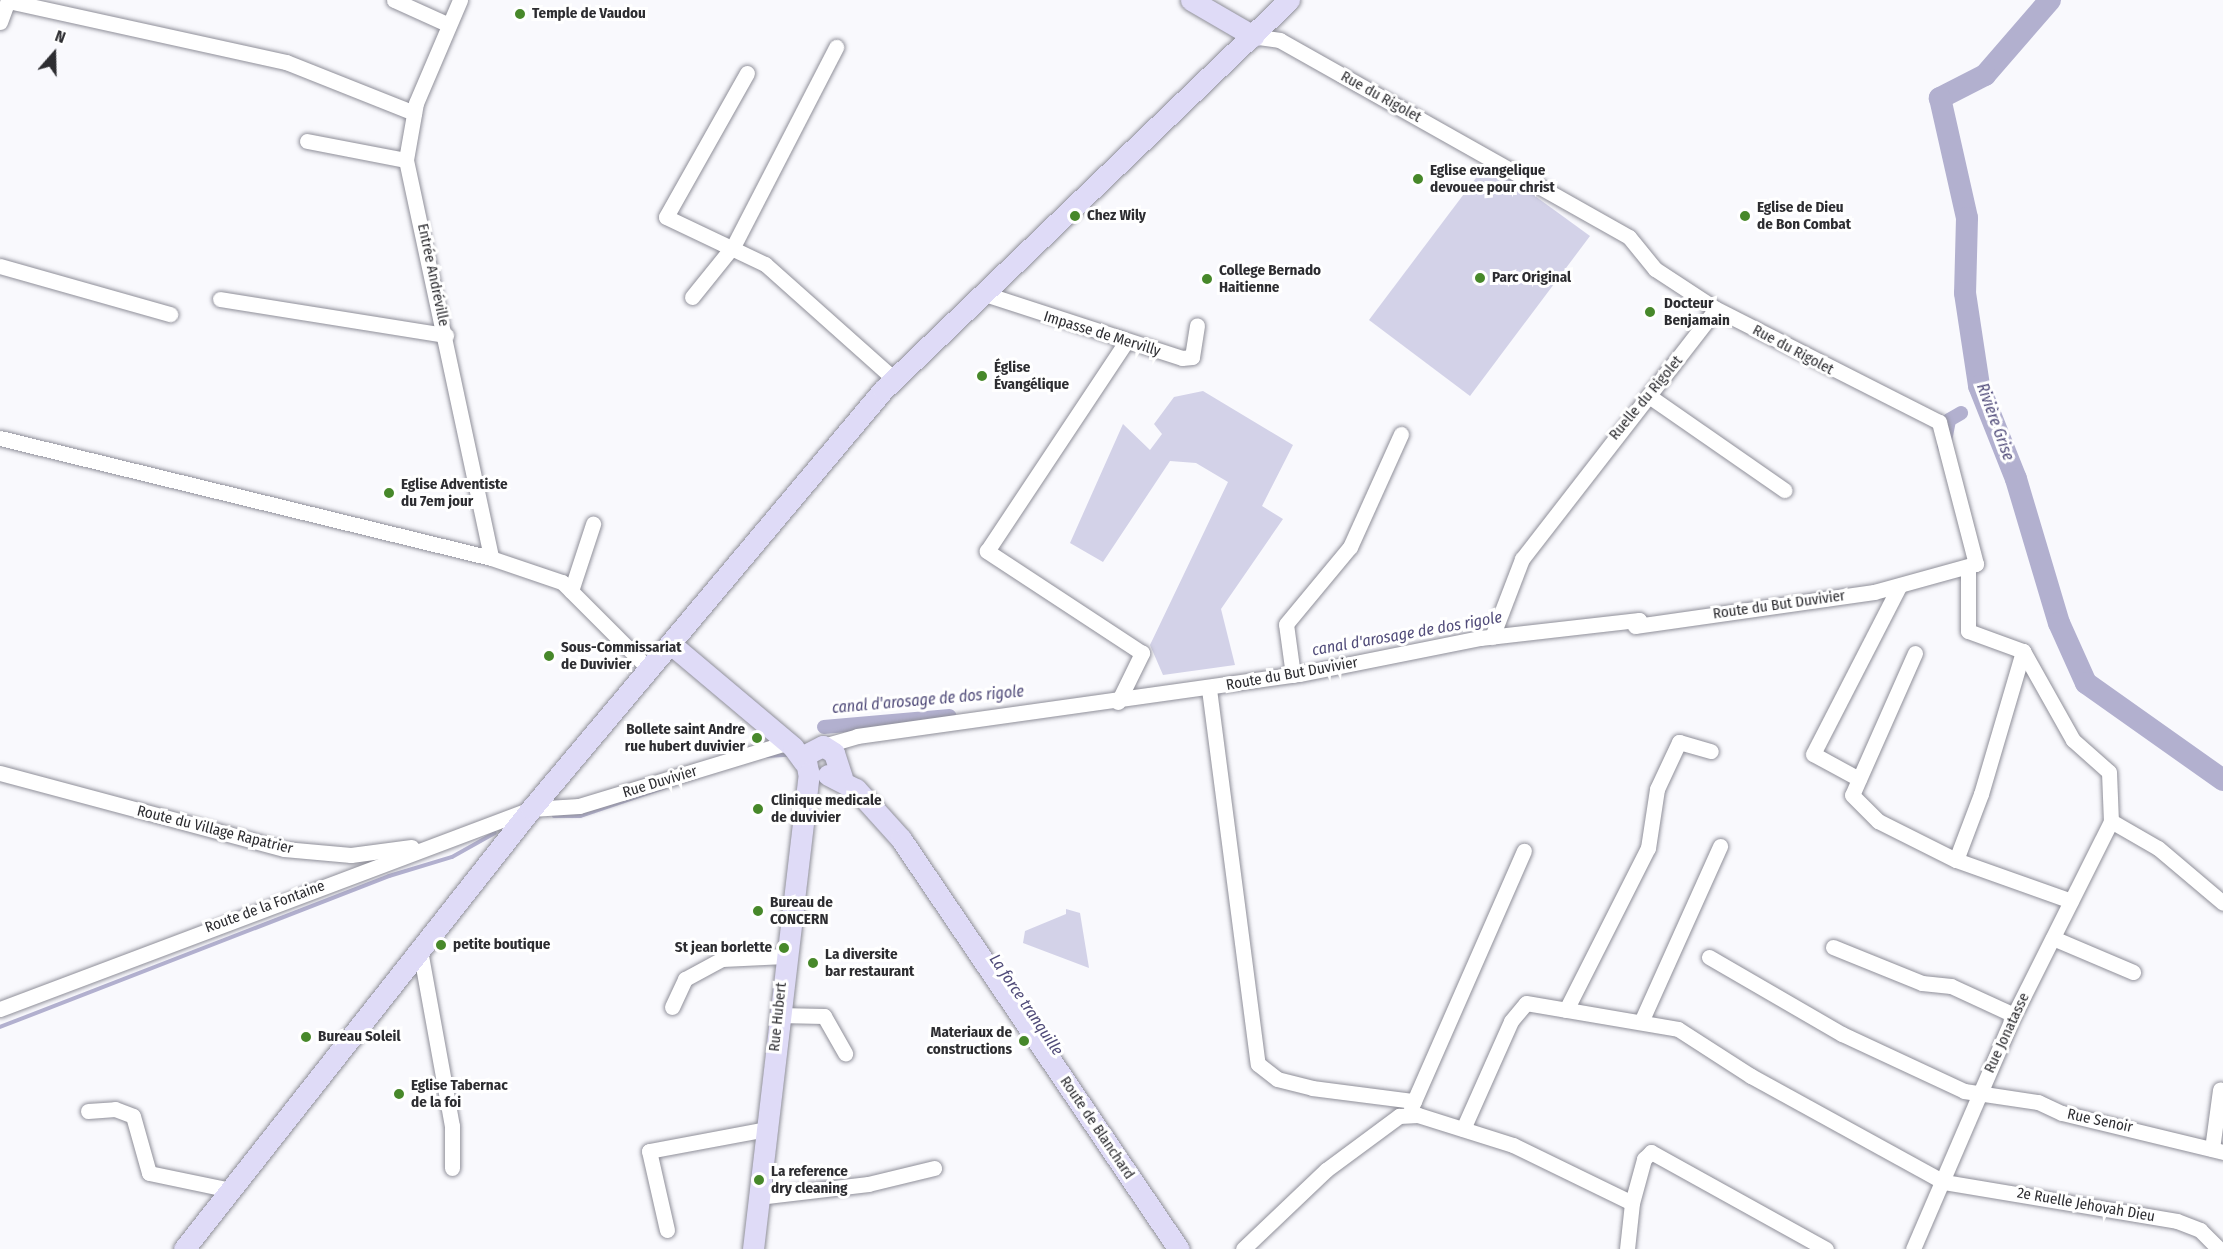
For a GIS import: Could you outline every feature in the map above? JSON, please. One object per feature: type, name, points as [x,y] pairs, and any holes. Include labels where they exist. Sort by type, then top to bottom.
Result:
[{"type":"main road","points":[[1191,0],[1253,36]]},
{"type":"main road","points":[[184,1249],[531,809],[672,645],[894,379],[1289,0]]},
{"type":"main road","name":"Route de Blanchard","points":[[672,645],[818,764],[901,839],[1179,1249]]},
{"type":"main road","name":"Rue Hubert","points":[[753,1249],[785,956],[818,764]]},
{"type":"street","points":[[0,22],[8,0],[286,62],[414,113]]},
{"type":"street","points":[[394,0],[449,25]]},
{"type":"street","name":"Entrée Andréville","points":[[460,0],[414,113],[406,160],[446,335],[491,558]]},
{"type":"street","name":"Rue du Rigolet","points":[[1253,36],[1280,40],[1629,237],[1655,269],[1716,309],[1939,422],[1972,565],[1968,631],[2023,651]]},
{"type":"street","points":[[692,297],[734,245],[836,47]]},
{"type":"street","points":[[747,73],[666,217],[734,245],[765,264],[894,379]]},
{"type":"street","points":[[307,141],[406,160]]},
{"type":"street","points":[[0,266],[170,314]]},
{"type":"street","name":"Impasse de Mervilly","points":[[982,293],[1126,342],[1192,357],[1197,325]]},
{"type":"street","points":[[220,299],[446,335]]},
{"type":"street","name":"Ruelle du Rigolet","points":[[1492,637],[1522,559],[1716,309]]},
{"type":"street","points":[[1118,702],[1142,653],[987,551],[1126,342]]},
{"type":"street","points":[[1649,396],[1784,490]]},
{"type":"street","points":[[1293,675],[1286,624],[1350,547],[1401,434]]},
{"type":"street","points":[[0,438],[491,558],[562,582],[650,670]]},
{"type":"street","points":[[571,591],[593,524]]},
{"type":"street","name":"Route du But Duvivier","points":[[818,764],[856,736],[1209,689],[1492,637],[1639,620],[1635,626],[1899,586],[1972,565]]},
{"type":"street","points":[[1859,779],[1813,754],[1899,586]]},
{"type":"street","points":[[2023,651],[2073,740],[2109,772],[2111,821],[2158,848],[2223,903]]},
{"type":"street","points":[[1956,860],[1981,794],[2023,651]]},
{"type":"street","points":[[1915,653],[1852,795],[1878,821],[1956,860],[2071,901]]},
{"type":"street","points":[[1209,689],[1258,1064],[1277,1078],[1312,1088],[1414,1101]]},
{"type":"street","points":[[1566,1010],[1648,848],[1657,789],[1679,742],[1712,751]]},
{"type":"street","name":"Rue Duvivier","points":[[531,809],[579,806],[818,764]]},
{"type":"street","name":"Route du Village Rapatrier","points":[[0,773],[284,849],[351,855],[435,845]]},
{"type":"street","name":"Route de la Fontaine","points":[[0,1009],[531,809]]},
{"type":"street","name":"Rue Jonatasse","points":[[1913,1249],[1944,1182],[1977,1096],[2014,1015],[2111,821]]},
{"type":"street","points":[[1641,1022],[1720,846]]},
{"type":"street","points":[[1243,1249],[1326,1170],[1407,1116],[1524,850]]},
{"type":"street","points":[[2053,938],[2133,972]]},
{"type":"street","points":[[1833,947],[1922,983],[1951,986],[2014,1015]]},
{"type":"street","points":[[420,950],[452,1126],[452,1168]]},
{"type":"street","points":[[672,1007],[685,979],[712,964],[740,956],[785,956]]},
{"type":"street","name":"Rue Senoir","points":[[1709,957],[1833,1029],[1977,1096],[2038,1102],[2062,1113],[2217,1150]]},
{"type":"street","name":"2e Ruelle Jehovah Dieu","points":[[1463,1129],[1511,1021],[1526,1003],[1678,1029],[1751,1076],[1944,1182],[2177,1221],[2200,1230],[2219,1249]]},
{"type":"street","points":[[778,1015],[824,1016],[845,1053]]},
{"type":"street","points":[[2217,1150],[2220,1090]]},
{"type":"street","points":[[88,1111],[115,1109],[133,1116],[149,1173],[231,1190]]},
{"type":"street","points":[[1407,1116],[1463,1129],[1514,1145],[1632,1203]]},
{"type":"street","points":[[667,1230],[649,1150],[766,1129]]},
{"type":"street","points":[[1627,1249],[1632,1203],[1644,1159],[1651,1152],[1826,1249]]},
{"type":"street","points":[[758,1197],[868,1184],[934,1168]]},
{"type":"shaded area","name":"Parc Original","points":[[1488,162],[1590,236],[1470,396],[1369,320]]},
{"type":"shaded area","points":[[1203,391],[1293,445],[1262,506],[1283,519],[1221,609],[1235,665],[1163,675],[1150,645],[1228,482],[1196,463],[1170,461],[1103,562],[1070,543],[1123,424],[1150,450],[1162,434],[1154,424],[1174,397]]},
{"type":"shaded area","points":[[1066,909],[1080,913],[1089,968],[1023,943],[1025,931],[1066,914]]},
{"type":"waterway","name":"Rivière Grise","points":[[2050,0],[1985,75],[1940,98],[1967,218],[1965,293],[1979,386],[2016,479],[2059,623],[2086,683],[2223,780]]},
{"type":"waterway","name":"canal d'arosage de dos rigole","points":[[1944,446],[1949,420],[1961,413]]},
{"type":"waterway","name":"canal d'arosage de dos rigole","points":[[824,727],[950,716]]},
{"type":"waterway","points":[[766,756],[788,755]]},
{"type":"waterway","points":[[554,816],[580,816],[665,787]]},
{"type":"waterway","points":[[0,1027],[389,876],[452,857],[495,833]]},
{"type":"place","name":"Temple de Vaudou","points":[[520,14]]},
{"type":"place","name":"Eglise evangelique devouee pour christ","points":[[1418,179]]},
{"type":"place","name":"Chez Wily","points":[[1075,216]]},
{"type":"place","name":"Eglise de Dieu de Bon Combat","points":[[1745,216]]},
{"type":"place","name":"Parc Original","points":[[1480,278]]},
{"type":"place","name":"College Bernado Haitienne","points":[[1207,279]]},
{"type":"place","name":"Docteur Benjamain","points":[[1650,312]]},
{"type":"place","name":"Église Évangélique","points":[[982,376]]},
{"type":"place","name":"Eglise Adventiste du 7em jour","points":[[389,493]]},
{"type":"place","name":"Sous-Commissariat de Duvivier","points":[[549,656]]},
{"type":"place","name":"Bollete saint Andre rue hubert duvivier","points":[[757,738]]},
{"type":"place","name":"Clinique medicale de duvivier","points":[[758,809]]},
{"type":"place","name":"Bureau de CONCERN","points":[[758,911]]},
{"type":"place","name":"petite boutique","points":[[441,945]]},
{"type":"place","name":"St jean borlette","points":[[784,948]]},
{"type":"place","name":"La diversite bar restaurant","points":[[813,963]]},
{"type":"place","name":"Bureau Soleil","points":[[306,1037]]},
{"type":"place","name":"Materiaux de constructions","points":[[1024,1041]]},
{"type":"place","name":"Eglise Tabernac de la foi","points":[[399,1094]]},
{"type":"place","name":"La reference dry cleaning","points":[[759,1180]]},
{"type":"water label","name":"La force tranquille","points":[[1026,1005]]}]
